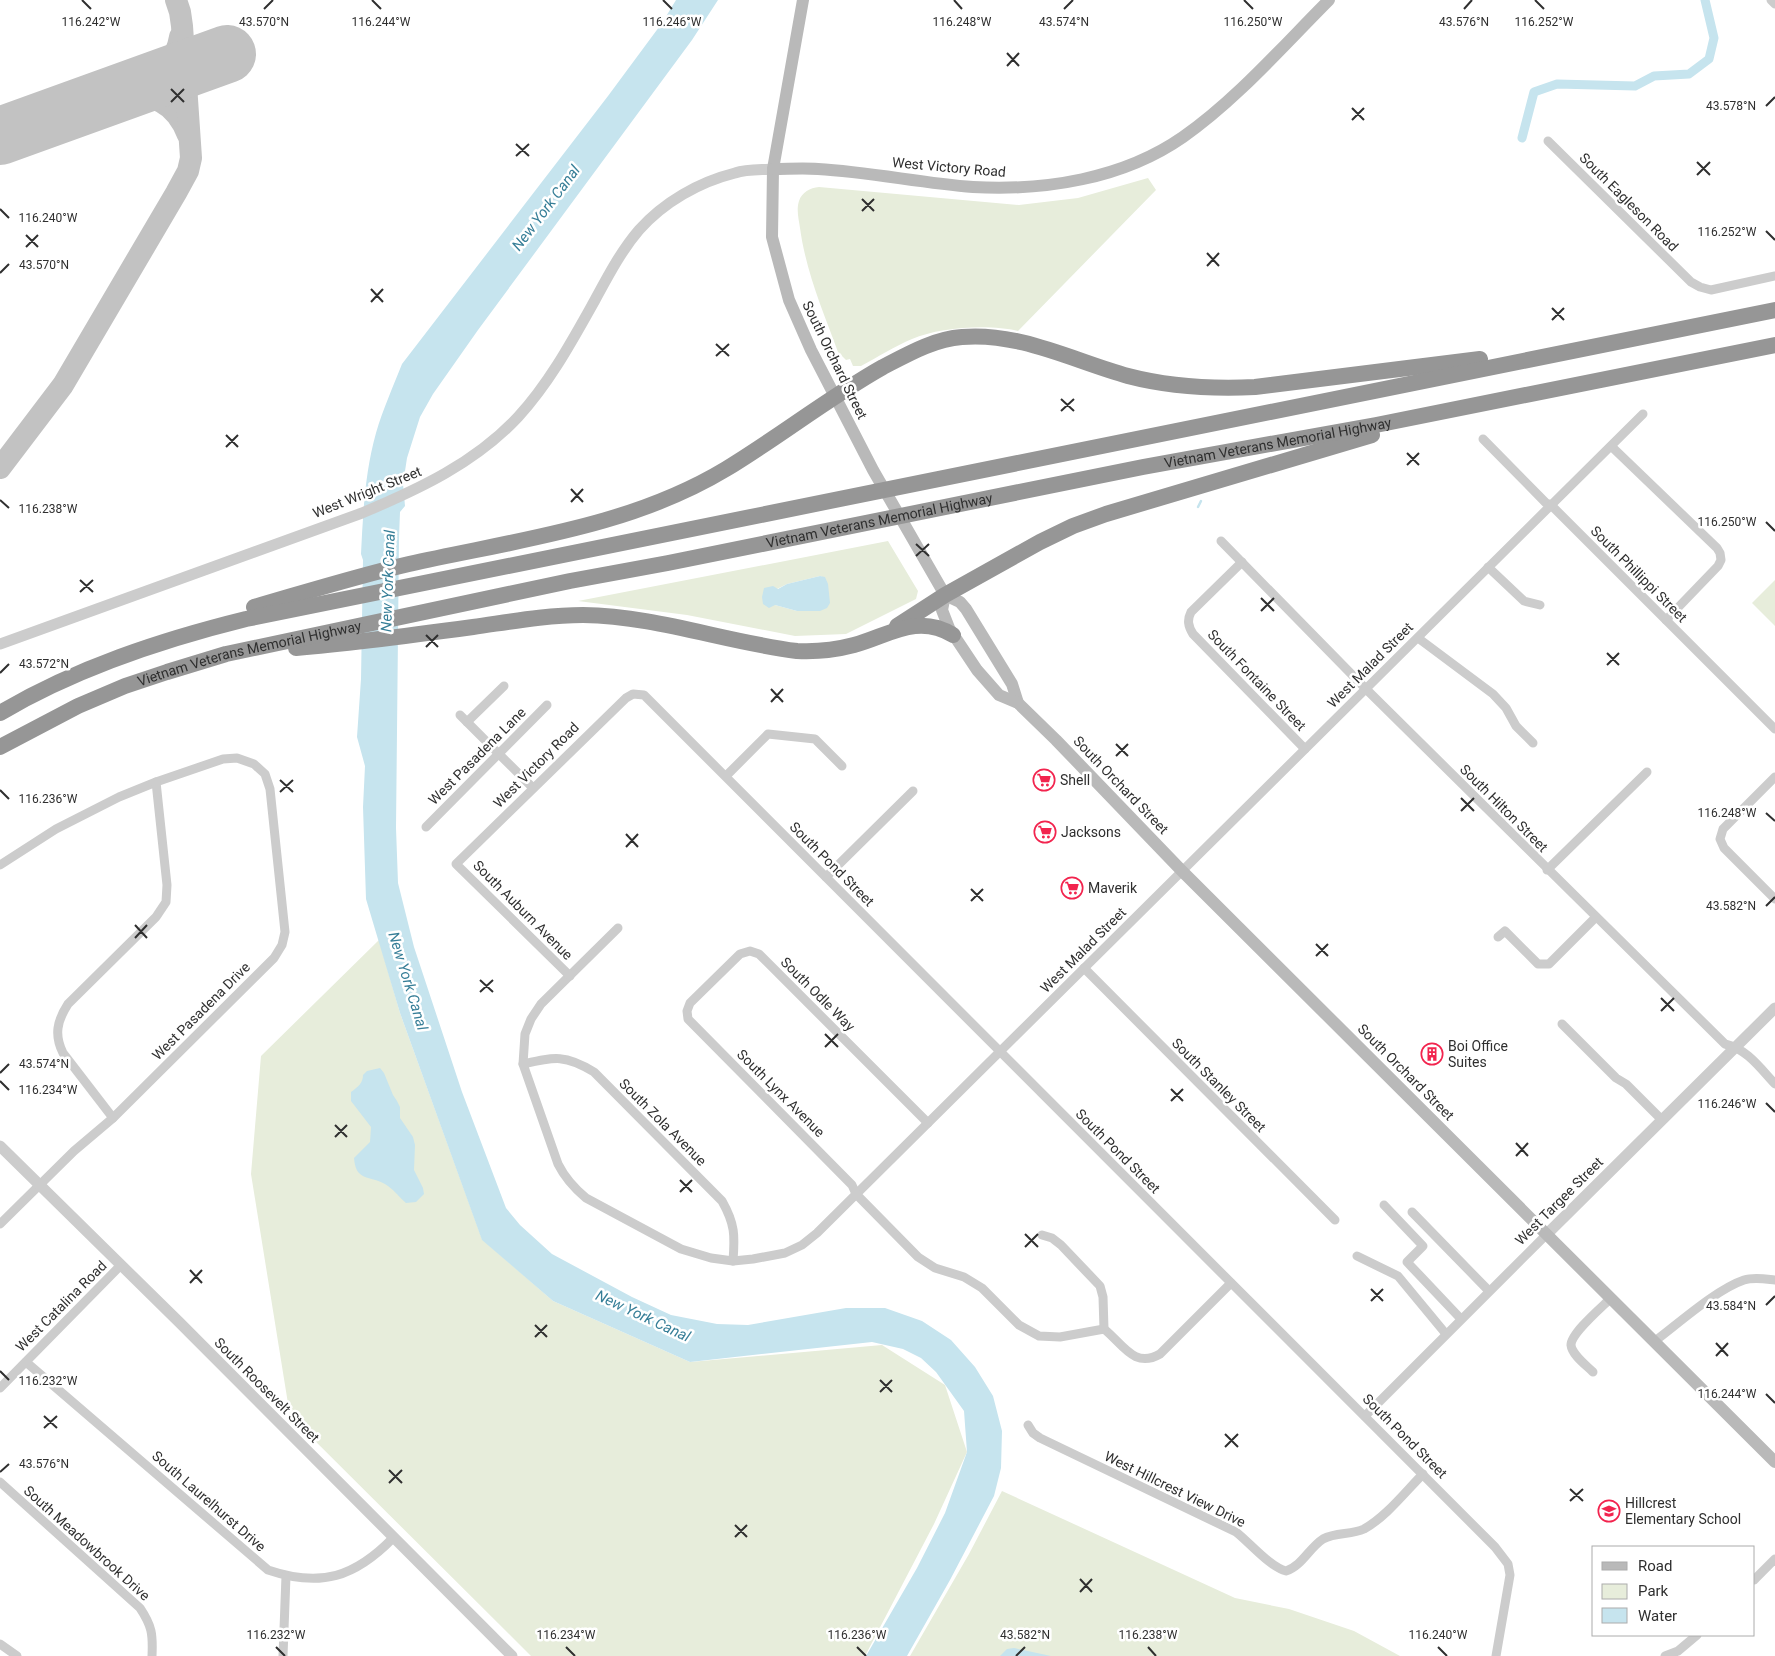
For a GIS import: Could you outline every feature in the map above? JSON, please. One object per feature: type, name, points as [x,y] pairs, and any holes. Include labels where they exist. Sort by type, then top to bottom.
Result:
[{"type":"highway","name":"Vietnam Veterans Memorial Highway","points":[[0,713],[65,679],[132,652],[237,621],[577,550],[1130,441],[1775,310]]},
{"type":"highway","points":[[132,652],[239,612],[351,578],[562,531],[641,510],[686,491],[726,469],[835,396],[882,368],[921,348],[942,340],[989,336],[1015,340],[1135,378],[1182,386],[1222,389],[1256,387],[1597,345]]},
{"type":"highway","name":"Vietnam Veterans Memorial Highway","points":[[0,747],[78,706],[125,686],[226,654],[352,635],[410,616],[570,581],[1133,469],[1367,427],[1775,345]]},
{"type":"highway","points":[[352,635],[409,635],[546,617],[581,615],[614,616],[650,622],[779,649],[816,652],[854,645],[889,631],[945,595],[1040,542],[1073,526],[1470,406]]},
{"type":"highway","points":[[889,631],[916,626],[932,626],[953,635]]},
{"type":"main road","name":"South Orchard Street","points":[[803,0],[773,169],[772,237],[789,300],[811,350],[873,470],[945,595],[960,602],[966,609],[1012,684],[1018,703]]},
{"type":"main road","name":"West Victory Road","points":[[773,169],[818,168],[978,187],[1024,187],[1075,181],[1103,174],[1156,153],[1182,138],[1212,115],[1329,0]]},
{"type":"main road","name":"South Orchard Street","points":[[945,595],[942,610],[953,635],[977,670],[999,695],[1018,703],[1182,871],[1775,1462]]},
{"type":"street","points":[[1771,0],[1775,4]]},
{"type":"street","name":"South Eagleson Road","points":[[1548,141],[1691,282],[1711,290],[1775,276]]},
{"type":"street","name":"West Wright Street","points":[[0,644],[362,513],[406,495],[437,479],[466,461],[494,440],[518,417],[540,391],[560,362],[625,248],[657,212],[678,196],[701,185],[737,172],[773,169]]},
{"type":"street","name":"West Malad Street","points":[[733,1261],[785,1253],[802,1246],[1643,414]]},
{"type":"street","name":"South Phillippi Street","points":[[1483,439],[1775,729]]},
{"type":"street","points":[[1611,446],[1717,548],[1720,554],[1721,560],[1714,572],[1666,620]]},
{"type":"street","name":"South Hilton Street","points":[[1221,541],[1595,918],[1725,1044],[1736,1047],[1745,1053],[1775,1084]]},
{"type":"street","name":"South Fontaine Street","points":[[1242,562],[1191,612],[1188,617],[1190,629],[1305,749]]},
{"type":"street","points":[[1488,568],[1524,601],[1540,605]]},
{"type":"street","points":[[1418,638],[1493,694],[1506,708],[1516,726],[1533,743]]},
{"type":"street","points":[[468,722],[504,686]]},
{"type":"street","name":"West Victory Road","points":[[456,864],[626,698],[633,694],[640,694]]},
{"type":"street","name":"South Pond Street","points":[[640,694],[650,699],[999,1052],[1495,1547],[1508,1564],[1510,1581],[1496,1656]]},
{"type":"street","name":"West Pasadena Lane","points":[[426,827],[547,705]]},
{"type":"street","points":[[460,715],[533,788]]},
{"type":"street","points":[[726,776],[768,734],[815,739],[842,766]]},
{"type":"street","name":"West Pasadena Drive","points":[[0,1224],[74,1151],[113,1118],[274,958],[282,945],[285,925],[270,789],[265,774],[254,764],[238,758],[223,759],[156,782]]},
{"type":"street","points":[[1547,870],[1647,772]]},
{"type":"street","points":[[1775,777],[1723,829],[1720,839],[1724,848],[1775,899]]},
{"type":"street","points":[[0,865],[56,829],[119,797],[156,782],[168,885],[166,902],[156,917],[68,1004],[60,1017],[57,1030],[58,1044],[63,1053],[113,1118]]},
{"type":"street","points":[[826,877],[913,791]]},
{"type":"street","name":"South Auburn Avenue","points":[[456,864],[570,976]]},
{"type":"street","points":[[1498,937],[1505,931],[1538,964],[1549,964],[1595,918]]},
{"type":"street","points":[[618,928],[541,1004],[531,1018],[524,1034],[523,1064],[558,1164],[576,1191],[681,1249],[711,1258],[733,1261]]},
{"type":"street","name":"South Odle Way","points":[[687,1011],[690,1003],[740,954],[750,951],[759,954],[928,1123]]},
{"type":"street","name":"South Stanley Street","points":[[1084,968],[1335,1220]]},
{"type":"street","name":"West Targee Street","points":[[1365,1416],[1775,1008]]},
{"type":"street","name":"South Lynx Avenue","points":[[687,1011],[688,1019],[852,1185],[856,1194],[918,1257],[935,1268],[964,1277],[982,1288],[1019,1325],[1039,1336],[1060,1337],[1104,1329]]},
{"type":"street","points":[[1562,1024],[1616,1078],[1626,1084],[1662,1120]]},
{"type":"street","name":"South Zola Avenue","points":[[523,1064],[552,1057],[568,1059],[582,1064],[594,1072],[722,1201],[730,1215],[735,1235],[733,1261]]},
{"type":"street","name":"South Roosevelt Street","points":[[0,1146],[179,1322],[512,1656]]},
{"type":"street","points":[[1384,1204],[1423,1246],[1407,1262],[1461,1320]]},
{"type":"street","points":[[1412,1212],[1489,1291]]},
{"type":"street","points":[[1042,1235],[1052,1238],[1100,1286],[1103,1297],[1104,1329],[1132,1355],[1145,1360],[1160,1354],[1231,1283]]},
{"type":"street","points":[[1357,1256],[1398,1276],[1446,1334]]},
{"type":"street","name":"West Catalina Road","points":[[0,1388],[120,1266]]},
{"type":"street","points":[[1654,1341],[1722,1291],[1745,1280],[1760,1278],[1775,1280]]},
{"type":"street","points":[[1593,1372],[1571,1346],[1573,1336],[1611,1298]]},
{"type":"street","name":"South Laurelhurst Drive","points":[[26,1362],[268,1570],[301,1579],[321,1579],[359,1567],[379,1552],[393,1538]]},
{"type":"street","name":"West Hillcrest View Drive","points":[[1028,1425],[1033,1433],[1040,1438],[1236,1532],[1274,1567],[1286,1571],[1296,1566],[1322,1540],[1333,1535],[1363,1529],[1378,1519],[1423,1474]]},
{"type":"street","name":"South Meadowbrook Drive","points":[[0,1482],[140,1608],[150,1623],[153,1642],[152,1656]]},
{"type":"street","points":[[1755,1579],[1775,1559]]},
{"type":"street","points":[[283,1656],[286,1576]]},
{"type":"street","points":[[1665,1656],[1678,1651],[1696,1636]]},
{"type":"street","points":[[0,1644],[17,1656]]},
{"type":"green space","points":[[1148,178],[1156,190],[1018,331],[979,327],[936,332],[906,342],[861,366],[853,366],[850,359],[846,360],[838,352],[806,260],[798,218],[800,198],[812,188],[819,187],[1019,205],[1078,198]]},
{"type":"green space","points":[[888,541],[918,591],[916,599],[846,634],[795,636],[687,615],[578,601]],"holes":[[[820,576],[825,578],[797,611],[775,605],[777,589],[787,584]]]},
{"type":"green space","points":[[1775,580],[1775,626],[1752,603]]},
{"type":"green space","points":[[379,940],[400,1013],[482,1239],[553,1301],[690,1362],[882,1345],[945,1385],[967,1452],[934,1524],[865,1656],[531,1656],[290,1416],[251,1174],[261,1056]]},
{"type":"green space","points":[[1002,1491],[1235,1598],[1289,1609],[1354,1631],[1400,1656],[910,1656],[969,1554]]},
{"type":"water","name":"New York Canal","points":[[676,0],[718,0],[692,40],[433,394],[420,417],[407,458],[403,484],[405,506],[400,512],[399,538],[396,828],[398,883],[414,947],[462,1092],[506,1208],[520,1225],[552,1254],[632,1297],[671,1315],[717,1324],[748,1325],[846,1308],[885,1308],[922,1321],[951,1340],[975,1367],[993,1396],[1002,1431],[1001,1468],[994,1496],[907,1656],[866,1656],[917,1568],[945,1513],[967,1452],[964,1411],[936,1372],[921,1358],[903,1349],[872,1342],[690,1362],[553,1301],[482,1240],[400,1013],[366,899],[363,807],[365,766],[357,737],[361,679],[363,560],[361,554],[367,478],[372,448],[382,415],[402,364],[608,96],[662,23]]},
{"type":"water","points":[[820,576],[825,577],[828,584],[830,603],[827,608],[820,611],[797,611],[775,605],[769,608],[763,604],[764,588],[773,586],[778,589],[787,584]]},
{"type":"water","points":[[380,1068],[400,1107],[400,1118],[413,1137],[415,1145],[414,1170],[424,1194],[416,1202],[406,1203],[382,1182],[361,1175],[355,1166],[354,1158],[370,1142],[371,1127],[351,1101],[351,1092],[360,1085],[363,1075],[367,1071]]},
{"type":"water","points":[[1014,1648],[1051,1656],[1000,1656],[1007,1649]]},
{"type":"waterway","points":[[1522,138],[1534,92],[1557,84],[1635,86],[1654,76],[1689,74],[1709,59],[1714,38],[1705,0]]},
{"type":"waterway","points":[[1198,507],[1201,501]]},
{"type":"taxiway","points":[[0,468],[63,385],[188,171],[191,158],[182,26],[176,0]]},
{"type":"taxiway","points":[[143,85],[172,59],[180,37]]},
{"type":"taxiway","points":[[119,93],[152,98],[161,102],[177,114],[188,135]]},
{"type":"runway","points":[[0,136],[227,54]]},
{"type":"place","name":"Shell","points":[[1044,780]]},
{"type":"place","name":"Jacksons","points":[[1045,832]]},
{"type":"place","name":"Maverik","points":[[1072,888]]},
{"type":"place","name":"Boi Office Suites","points":[[1432,1054]]},
{"type":"place","name":"Hillcrest Elementary School","points":[[1609,1511]]}]
